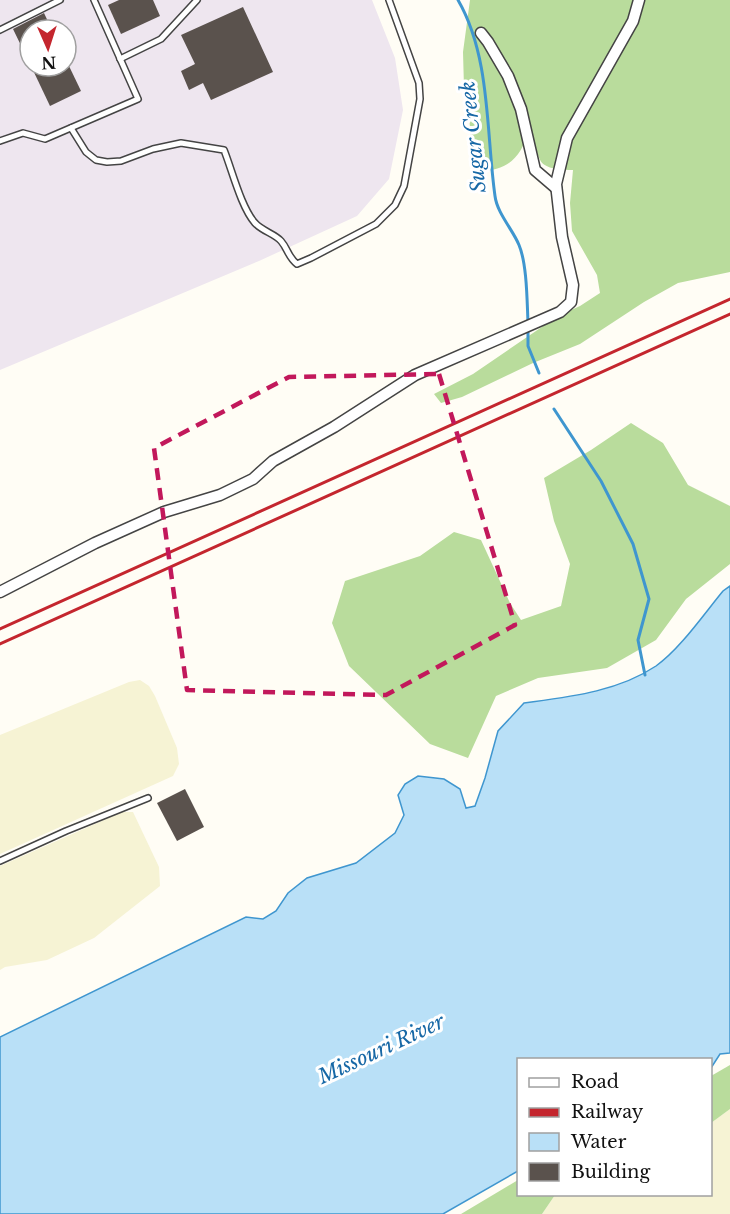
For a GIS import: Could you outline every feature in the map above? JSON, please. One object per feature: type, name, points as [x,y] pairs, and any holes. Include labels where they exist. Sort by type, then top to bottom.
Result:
[{"type":"street","points":[[0,592],[95,543],[164,512],[220,495],[253,479],[273,461],[334,427],[415,375],[560,312],[571,302],[573,285],[562,237],[556,188],[567,138],[633,21],[639,0]]},
{"type":"street","points":[[481,33],[508,76],[521,109],[535,170],[556,188]]},
{"type":"lane","points":[[0,30],[60,0]]},
{"type":"lane","points":[[0,141],[23,133],[45,139],[138,99],[94,0]]},
{"type":"lane","points":[[120,59],[161,39],[197,0]]},
{"type":"lane","points":[[71,128],[86,152],[96,160],[107,162],[121,161],[153,149],[181,143],[224,150],[243,203],[254,222],[266,233],[281,240],[290,258],[297,264],[376,224],[395,205],[404,186],[420,99],[418,83],[389,0]]},
{"type":"lane","points":[[0,861],[148,798]]},
{"type":"highlighted area","points":[[439,374],[515,625],[386,695],[187,690],[154,448],[289,377]]},
{"type":"shaded area","points":[[0,0],[372,0],[395,58],[403,110],[389,179],[357,216],[259,261],[0,370]]},
{"type":"shaded area","points":[[140,680],[149,686],[155,696],[177,748],[179,764],[173,776],[0,854],[0,735],[129,682]]},
{"type":"shaded area","points":[[122,812],[133,812],[159,867],[160,886],[94,938],[47,960],[5,967],[0,970],[0,866]]},
{"type":"shaded area","points":[[730,1109],[730,1214],[542,1214],[554,1196],[712,1196],[712,1122]]},
{"type":"green space","points":[[470,0],[730,0],[730,272],[678,283],[644,302],[580,344],[533,363],[462,397],[441,403],[434,394],[473,374],[558,316],[600,293],[597,275],[572,231],[570,203],[573,170],[544,165],[529,130],[522,148],[511,161],[496,169],[476,171],[471,150],[469,110],[464,88],[463,52]]},
{"type":"green space","points":[[631,423],[663,443],[688,485],[730,506],[730,564],[686,599],[656,640],[607,668],[538,678],[496,696],[468,758],[430,744],[349,666],[332,623],[345,581],[420,556],[454,532],[481,540],[510,603],[521,620],[561,606],[570,564],[554,521],[544,478]]},
{"type":"green space","points":[[730,1065],[730,1109],[712,1122],[712,1075]]},
{"type":"green space","points":[[517,1181],[517,1196],[554,1196],[542,1214],[461,1214]]},
{"type":"water","name":"Missouri River","points":[[730,586],[730,1053],[720,1054],[712,1066],[712,1058],[517,1058],[517,1172],[443,1214],[0,1214],[0,1037],[246,917],[263,919],[276,911],[288,893],[307,878],[356,863],[395,833],[404,815],[398,795],[405,784],[418,776],[444,779],[460,789],[466,808],[475,806],[498,731],[524,703],[609,688],[641,675],[656,666],[674,650],[723,591]]},
{"type":"building","points":[[119,0],[153,0],[160,16],[121,34],[108,5]]},
{"type":"building","points":[[243,7],[273,72],[211,100],[203,83],[189,90],[181,71],[195,64],[181,35]]},
{"type":"building","points":[[44,13],[46,18],[34,18]]},
{"type":"building","points":[[18,26],[18,39],[13,29]]},
{"type":"building","points":[[37,78],[75,78],[81,91],[50,106]]},
{"type":"building","points":[[185,789],[204,827],[177,841],[157,803]]},
{"type":"waterway","name":"Sugar Creek","points":[[458,0],[469,22],[482,70],[496,202],[516,239],[524,262],[528,322]]},
{"type":"waterway","name":"Sugar Creek","points":[[528,329],[528,346],[539,373]]},
{"type":"waterway","points":[[554,409],[601,481],[633,544],[649,599],[638,640],[645,675]]},
{"type":"railway","points":[[0,629],[730,299]]},
{"type":"railway","points":[[0,644],[730,314]]}]
